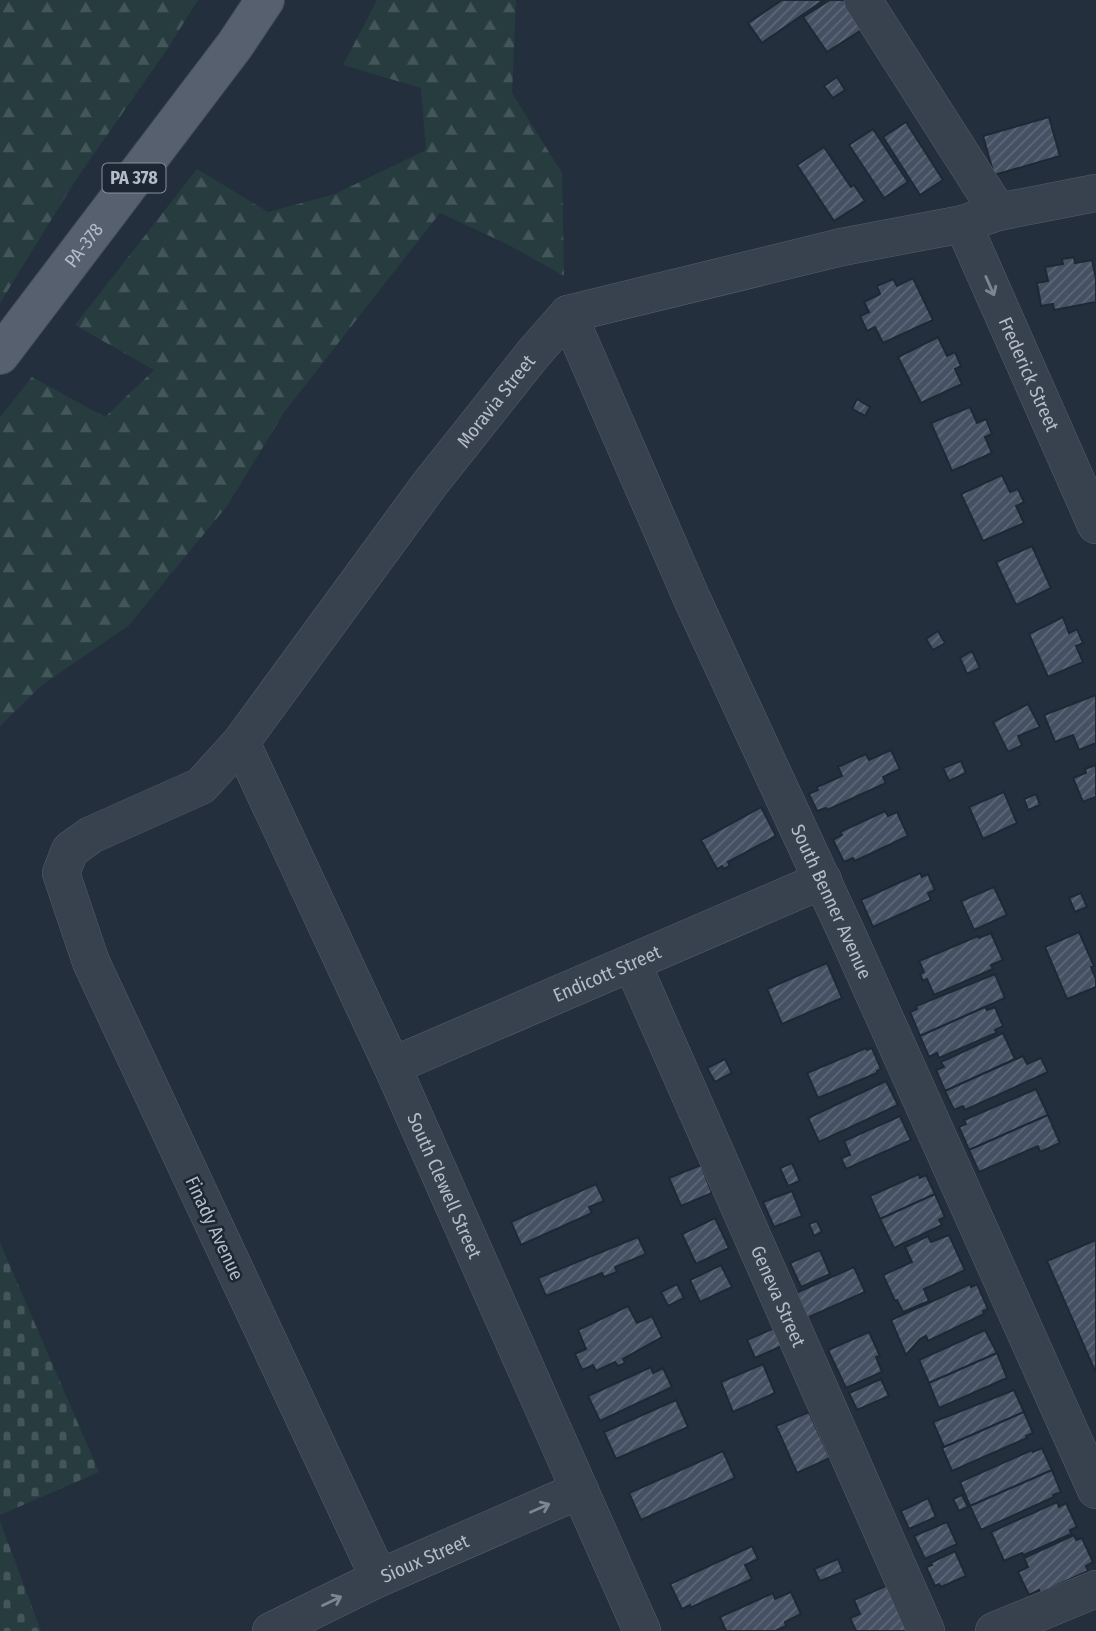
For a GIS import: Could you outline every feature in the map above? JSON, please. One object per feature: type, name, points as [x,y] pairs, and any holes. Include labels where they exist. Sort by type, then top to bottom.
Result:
[{"type":"main road","name":"PA-378","points":[[0,355],[265,0]]},
{"type":"street","points":[[863,0],[998,212]]},
{"type":"street","points":[[568,314],[842,247],[962,224],[998,212],[1096,192]]},
{"type":"street","name":"Frederick Street","points":[[962,224],[1096,524]]},
{"type":"street","name":"Moravia Street","points":[[61,873],[69,850],[91,835],[201,786],[242,742],[429,485],[568,314]]},
{"type":"street","name":"South Benner Avenue","points":[[568,314],[692,598],[823,880],[1096,1490]]},
{"type":"street","name":"South Clewell Street","points":[[242,742],[392,1066],[642,1631]]},
{"type":"street","name":"Finady Avenue","points":[[61,873],[91,962],[379,1578]]},
{"type":"street","name":"Endicott Street","points":[[392,1066],[823,880]]},
{"type":"street","name":"Geneva Street","points":[[632,963],[926,1631]]},
{"type":"street","name":"Sioux Street","points":[[271,1631],[379,1578],[580,1490]]},
{"type":"street","points":[[994,1631],[1096,1589]]},
{"type":"green space","points":[[0,0],[198,0],[166,51],[77,178],[0,303]]},
{"type":"green space","points":[[377,0],[516,0],[512,93],[562,173],[564,276],[509,245],[440,213],[285,411],[227,506],[128,626],[42,685],[0,726],[0,417],[32,377],[105,417],[154,370],[75,325],[197,169],[268,212],[335,194],[426,150],[421,88],[343,65]]},
{"type":"green space","points":[[0,1243],[99,1472],[0,1515]]},
{"type":"green space","points":[[0,1521],[41,1631],[0,1631]]},
{"type":"building","points":[[782,0],[824,0],[762,43],[748,23]]},
{"type":"building","points":[[830,0],[844,0],[863,29],[827,52],[803,17]]},
{"type":"building","points":[[837,77],[845,90],[833,98],[824,86]]},
{"type":"building","points":[[1049,117],[1060,156],[994,175],[983,136]]},
{"type":"building","points":[[906,122],[943,180],[920,195],[883,137]]},
{"type":"building","points":[[873,129],[908,182],[884,198],[849,145]]},
{"type":"building","points":[[824,147],[851,187],[854,185],[865,201],[834,221],[797,165]]},
{"type":"building","points":[[1074,257],[1075,263],[1092,260],[1096,279],[1096,302],[1054,310],[1053,304],[1041,306],[1037,283],[1048,281],[1045,267],[1063,264],[1062,259]]},
{"type":"building","points":[[913,278],[933,320],[883,343],[875,327],[867,331],[860,316],[869,312],[864,302],[880,294],[877,286],[893,279],[897,286]]},
{"type":"building","points":[[938,337],[947,356],[955,352],[961,366],[955,369],[962,384],[921,403],[898,357]]},
{"type":"building","points":[[857,399],[870,407],[865,416],[852,409]]},
{"type":"building","points":[[970,407],[977,423],[986,419],[992,434],[985,437],[992,453],[952,471],[931,423]]},
{"type":"building","points":[[1002,475],[1010,492],[1018,489],[1024,502],[1016,506],[1024,523],[983,541],[961,494]]},
{"type":"building","points":[[1032,546],[1051,588],[1016,605],[996,562]]},
{"type":"building","points":[[1063,617],[1069,633],[1077,629],[1083,643],[1076,646],[1083,662],[1048,677],[1029,634]]},
{"type":"building","points":[[938,631],[945,643],[933,650],[926,639]]},
{"type":"building","points":[[972,651],[980,668],[967,674],[960,658]]},
{"type":"building","points":[[1096,695],[1096,743],[1079,750],[1073,735],[1055,742],[1044,715]]},
{"type":"building","points":[[1028,704],[1040,727],[1018,736],[1022,745],[1008,752],[993,722]]},
{"type":"building","points":[[891,750],[900,769],[883,777],[886,783],[827,810],[817,811],[809,794],[818,790],[817,787],[842,776],[838,767],[866,754],[869,760]]},
{"type":"building","points":[[961,761],[966,773],[949,781],[943,768]]},
{"type":"building","points":[[1096,765],[1096,800],[1095,797],[1083,802],[1073,778]]},
{"type":"building","points":[[1004,792],[1017,823],[983,839],[969,807]]},
{"type":"building","points":[[1036,794],[1040,805],[1028,810],[1024,799]]},
{"type":"building","points":[[761,807],[776,836],[728,862],[730,866],[717,869],[701,840]]},
{"type":"building","points":[[885,811],[888,816],[897,812],[908,836],[855,861],[853,858],[844,862],[833,840],[842,835],[840,832]]},
{"type":"building","points":[[920,873],[922,877],[928,874],[935,890],[928,893],[931,900],[873,927],[861,900]]},
{"type":"building","points":[[994,887],[1007,915],[974,930],[961,901]]},
{"type":"building","points":[[1081,893],[1087,907],[1075,912],[1069,898]]},
{"type":"building","points":[[1079,932],[1094,966],[1091,967],[1096,987],[1067,999],[1045,947]]},
{"type":"building","points":[[991,933],[1003,960],[991,965],[993,969],[934,995],[927,979],[923,981],[920,974],[924,972],[919,961]]},
{"type":"building","points":[[827,963],[842,998],[782,1024],[767,989]]},
{"type":"building","points":[[995,974],[1005,998],[920,1036],[910,1012],[917,1009],[916,1006]]},
{"type":"building","points":[[985,1007],[987,1010],[995,1007],[1003,1026],[995,1030],[996,1033],[939,1058],[937,1053],[929,1057],[920,1036]]},
{"type":"building","points":[[1003,1033],[1015,1059],[945,1091],[936,1070],[944,1067],[941,1062]]},
{"type":"building","points":[[866,1048],[872,1048],[881,1069],[818,1098],[807,1073]]},
{"type":"building","points":[[1023,1056],[1027,1064],[1041,1058],[1048,1072],[965,1110],[963,1106],[954,1110],[945,1091]]},
{"type":"building","points":[[725,1059],[732,1073],[715,1082],[707,1068]]},
{"type":"building","points":[[886,1081],[898,1105],[819,1142],[808,1118]]},
{"type":"building","points":[[1036,1089],[1048,1115],[969,1150],[959,1127],[966,1124],[964,1120]]},
{"type":"building","points":[[1048,1115],[1060,1143],[1040,1152],[1038,1146],[979,1172],[969,1150]]},
{"type":"building","points":[[900,1116],[911,1140],[846,1169],[841,1158],[850,1155],[844,1141]]},
{"type":"building","points":[[792,1163],[800,1181],[788,1186],[780,1168]]},
{"type":"building","points":[[701,1165],[712,1193],[681,1206],[669,1178]]},
{"type":"building","points":[[919,1174],[920,1178],[926,1175],[935,1194],[880,1219],[870,1196]]},
{"type":"building","points":[[596,1184],[604,1201],[589,1207],[592,1213],[521,1245],[511,1222]]},
{"type":"building","points":[[792,1191],[802,1216],[774,1227],[763,1202]]},
{"type":"building","points":[[935,1194],[945,1217],[939,1220],[942,1225],[894,1248],[880,1219]]},
{"type":"building","points":[[715,1218],[729,1248],[696,1264],[682,1234]]},
{"type":"building","points":[[817,1221],[822,1232],[814,1236],[809,1224]]},
{"type":"building","points":[[949,1235],[965,1270],[924,1289],[929,1301],[903,1312],[883,1275],[912,1262],[905,1247],[928,1236],[931,1242]]},
{"type":"building","points":[[638,1237],[646,1254],[615,1267],[617,1272],[604,1277],[602,1273],[546,1296],[538,1278]]},
{"type":"building","points":[[1096,1240],[1096,1371],[1095,1371],[1047,1261]]},
{"type":"building","points":[[820,1250],[830,1274],[801,1287],[790,1263]]},
{"type":"building","points":[[721,1265],[732,1287],[700,1302],[690,1280]]},
{"type":"building","points":[[854,1267],[865,1292],[807,1318],[796,1293]]},
{"type":"building","points":[[677,1284],[684,1298],[668,1306],[661,1292]]},
{"type":"building","points":[[970,1284],[971,1287],[977,1284],[988,1309],[983,1311],[984,1314],[928,1341],[926,1336],[920,1339],[906,1355],[891,1320]]},
{"type":"building","points":[[628,1306],[637,1323],[652,1316],[662,1337],[623,1359],[625,1363],[618,1366],[615,1362],[596,1371],[593,1365],[582,1370],[575,1354],[586,1349],[578,1330]]},
{"type":"building","points":[[777,1327],[784,1345],[755,1358],[747,1340]]},
{"type":"building","points":[[985,1330],[997,1353],[929,1383],[919,1360]]},
{"type":"building","points":[[869,1332],[880,1356],[876,1357],[882,1372],[846,1388],[828,1350]]},
{"type":"building","points":[[997,1353],[1007,1378],[939,1408],[929,1383]]},
{"type":"building","points":[[763,1364],[775,1393],[733,1412],[721,1382]]},
{"type":"building","points":[[651,1367],[653,1373],[663,1368],[672,1387],[600,1421],[588,1396]]},
{"type":"building","points":[[881,1379],[889,1396],[857,1410],[849,1393]]},
{"type":"building","points":[[1014,1390],[1024,1412],[944,1447],[933,1422]]},
{"type":"building","points":[[676,1400],[688,1427],[616,1459],[604,1432]]},
{"type":"building","points":[[809,1412],[830,1458],[797,1473],[776,1426]]},
{"type":"building","points":[[1024,1412],[1033,1433],[1026,1436],[1027,1438],[952,1471],[942,1448]]},
{"type":"building","points":[[1042,1448],[1052,1470],[970,1506],[960,1482]]},
{"type":"building","points":[[723,1451],[735,1478],[641,1520],[629,1493]]},
{"type":"building","points":[[1052,1470],[1061,1492],[981,1530],[970,1506]]},
{"type":"building","points":[[962,1495],[968,1507],[959,1511],[953,1499]]},
{"type":"building","points":[[928,1498],[936,1517],[909,1529],[901,1511]]},
{"type":"building","points":[[1057,1502],[1059,1507],[1066,1503],[1077,1527],[1070,1530],[1071,1534],[1004,1561],[991,1532]]},
{"type":"building","points":[[947,1522],[957,1544],[925,1559],[914,1536]]},
{"type":"building","points":[[1074,1535],[1076,1540],[1082,1538],[1093,1562],[1086,1566],[1088,1571],[1040,1593],[1039,1590],[1029,1595],[1018,1572],[1028,1567],[1024,1558]]},
{"type":"building","points":[[752,1546],[758,1559],[745,1565],[752,1579],[690,1608],[690,1605],[682,1609],[670,1584]]},
{"type":"building","points":[[955,1551],[966,1576],[941,1587],[939,1584],[935,1586],[926,1567]]},
{"type":"building","points":[[838,1559],[843,1572],[820,1581],[814,1569]]},
{"type":"building","points":[[890,1584],[912,1631],[856,1631],[850,1618],[860,1614],[854,1600]]},
{"type":"building","points":[[791,1592],[801,1614],[785,1622],[786,1626],[775,1631],[726,1631],[720,1617],[773,1593],[775,1599]]}]
